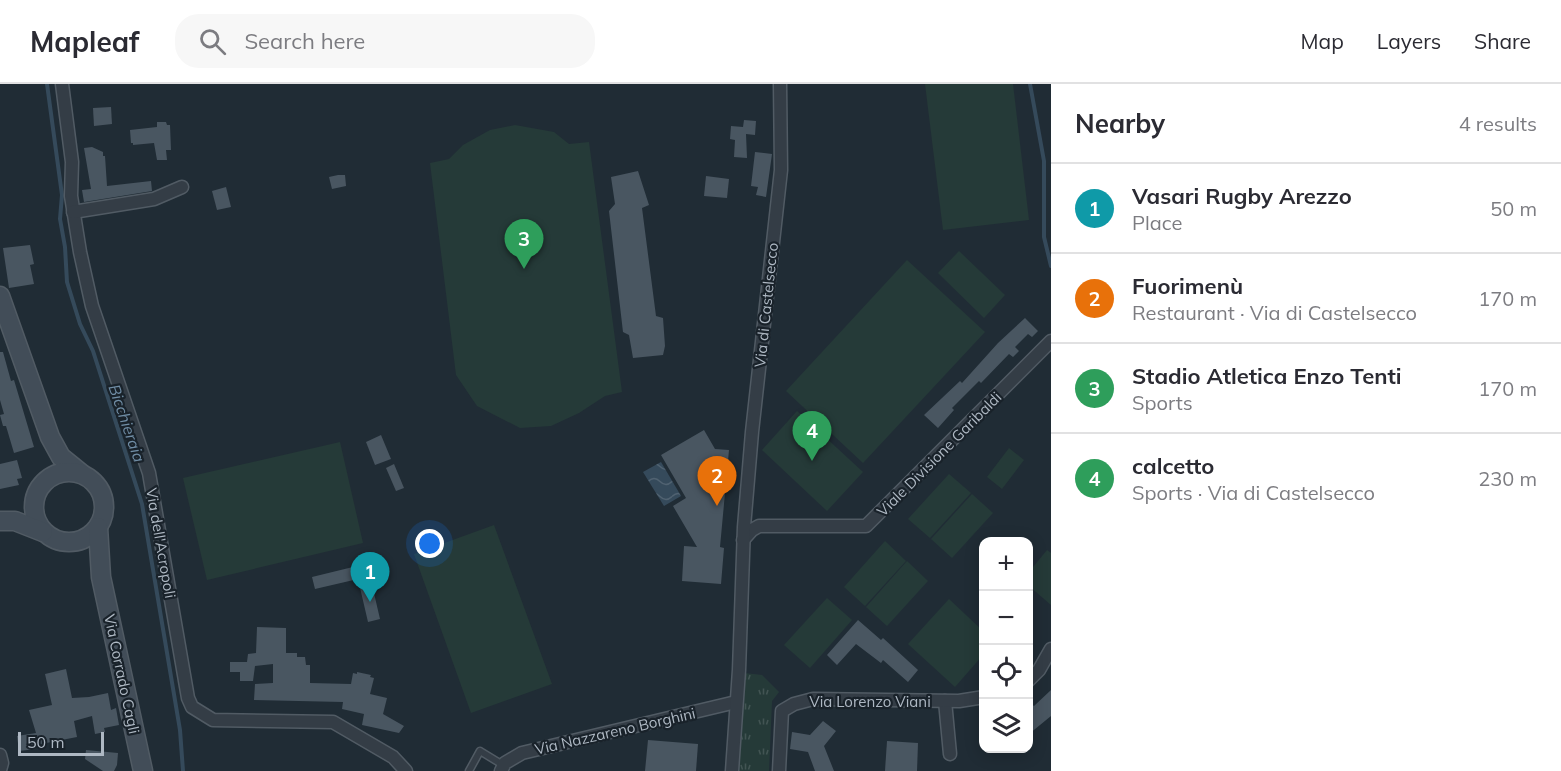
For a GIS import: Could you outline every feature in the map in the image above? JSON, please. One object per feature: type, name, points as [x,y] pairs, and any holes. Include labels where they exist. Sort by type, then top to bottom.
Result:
[{"type":"main road","points":[[0,296],[50,437],[61,457],[98,488],[103,498],[104,508],[98,527],[93,534],[77,542],[59,541],[43,531],[15,521],[0,520]]},
{"type":"main road","points":[[43,531],[34,514],[38,490],[48,468],[50,437]]},
{"type":"main road","points":[[0,520],[38,490],[49,478],[60,473],[72,472],[83,475]]},
{"type":"main road","name":"Via Corrado Cagli","points":[[98,527],[101,578],[143,771]]},
{"type":"main road","name":"Via Corrado Cagli","points":[[77,542],[101,578]]},
{"type":"street","name":"Via dell'Acropoli","points":[[62,84],[72,162],[71,196],[80,252],[92,306],[149,473],[188,698],[192,707],[213,720],[333,722],[393,757],[406,771]]},
{"type":"street","name":"Via di Castelsecco","points":[[743,540],[781,170],[780,84]]},
{"type":"street","points":[[73,212],[154,199],[182,187]]},
{"type":"street","name":"Viale Divisione Garibaldi","points":[[759,526],[866,526],[1051,341]]},
{"type":"street","points":[[732,771],[739,670],[743,540],[759,526],[750,518],[746,505]]},
{"type":"street","points":[[1033,677],[1051,649]]},
{"type":"street","name":"Via Lorenzo Viani","points":[[779,771],[782,711],[794,704],[813,699],[959,701],[979,698]]},
{"type":"street","name":"Via Lorenzo Viani","points":[[945,701],[950,754]]},
{"type":"street","name":"Via Nazzareno Borghini","points":[[503,766],[522,753],[736,702]]},
{"type":"street","points":[[0,755],[2,762],[0,770]]},
{"type":"lane","points":[[469,771],[480,751],[503,766]]},
{"type":"green space","points":[[925,84],[1013,84],[1029,220],[943,230]]},
{"type":"green space","points":[[515,125],[554,132],[569,144],[589,142],[622,392],[605,396],[579,413],[551,426],[520,428],[477,406],[456,375],[430,163],[449,159],[463,145],[490,130]]},
{"type":"green space","points":[[959,251],[1005,295],[984,318],[938,273]]},
{"type":"green space","points":[[907,260],[985,332],[863,463],[786,391]]},
{"type":"green space","points":[[797,411],[863,472],[827,511],[762,450]]},
{"type":"green space","points":[[340,442],[363,543],[207,580],[183,478]]},
{"type":"green space","points":[[1009,448],[1024,460],[1002,489],[987,477]]},
{"type":"green space","points":[[949,474],[971,493],[930,538],[908,519]]},
{"type":"green space","points":[[972,494],[993,513],[952,558],[931,539]]},
{"type":"green space","points":[[494,525],[552,684],[471,713],[414,554]]},
{"type":"green space","points":[[885,541],[906,561],[865,606],[844,587]]},
{"type":"green space","points":[[1047,550],[1051,553],[1051,605],[1033,589],[1033,567]]},
{"type":"green space","points":[[907,561],[928,581],[887,626],[866,607]]},
{"type":"green space","points":[[827,598],[852,620],[810,668],[784,645]]},
{"type":"green space","points":[[949,599],[979,627],[979,660],[955,687],[908,644]]},
{"type":"green space","points":[[744,673],[762,675],[779,692],[772,701],[769,771],[738,771]]},
{"type":"water","points":[[661,462],[681,496],[664,506],[643,472]]},
{"type":"building","points":[[111,107],[112,124],[94,126],[93,108]]},
{"type":"building","points":[[744,120],[756,121],[755,135],[746,134],[747,158],[734,157],[735,140],[730,139],[731,126],[743,127]]},
{"type":"building","points":[[157,122],[166,122],[170,125],[171,150],[166,150],[167,160],[157,160],[154,143],[133,145],[131,143],[130,130],[157,127]]},
{"type":"building","points":[[92,147],[103,152],[105,156],[107,186],[151,181],[152,191],[84,202],[82,190],[91,189],[84,148]]},
{"type":"building","points":[[755,152],[772,154],[766,197],[756,195],[758,187],[751,186]]},
{"type":"building","points":[[638,171],[649,205],[642,208],[656,316],[663,318],[665,346],[663,355],[633,358],[629,335],[623,332],[609,211],[615,204],[611,177]]},
{"type":"building","points":[[345,175],[346,186],[332,189],[329,177]]},
{"type":"building","points":[[706,176],[729,179],[727,198],[704,196]]},
{"type":"building","points":[[226,187],[231,207],[217,210],[212,191]]},
{"type":"building","points":[[30,245],[34,264],[30,265],[34,284],[9,288],[3,248]]},
{"type":"building","points":[[1025,318],[1038,331],[1032,337],[1028,334],[1015,347],[1019,351],[1013,357],[1009,354],[981,383],[979,381],[952,408],[954,410],[938,428],[924,415],[960,381],[962,383],[998,343]]},
{"type":"building","points":[[0,352],[3,352],[11,381],[14,380],[34,447],[14,453],[6,426],[3,426],[0,415],[4,414],[0,400]]},
{"type":"building","points":[[704,430],[715,449],[729,450],[720,547],[724,548],[721,584],[682,581],[684,546],[697,547],[673,506],[686,498],[661,455]]},
{"type":"building","points":[[381,435],[391,459],[375,465],[366,442]]},
{"type":"building","points":[[17,460],[22,478],[17,479],[19,485],[0,489],[0,464]]},
{"type":"building","points":[[394,464],[404,488],[396,491],[386,468]]},
{"type":"building","points":[[372,556],[377,575],[370,576],[380,619],[368,622],[358,579],[315,589],[312,577],[357,566],[356,560]]},
{"type":"building","points":[[858,620],[881,640],[883,638],[918,670],[908,682],[883,660],[881,663],[856,644],[837,665],[827,655]]},
{"type":"building","points":[[257,627],[286,628],[286,653],[297,653],[297,657],[305,657],[306,665],[310,665],[310,683],[351,684],[353,673],[371,675],[370,677],[374,678],[370,694],[387,698],[383,714],[404,726],[399,733],[362,725],[364,714],[342,709],[343,702],[254,700],[255,684],[273,683],[273,664],[255,666],[253,681],[240,681],[240,672],[230,672],[230,662],[247,662],[248,654],[256,653]]},
{"type":"building","points":[[66,669],[72,698],[108,693],[111,710],[116,708],[119,725],[104,728],[105,732],[95,734],[92,716],[74,721],[77,737],[36,745],[36,749],[19,751],[17,736],[36,733],[29,710],[52,705],[45,674]]},
{"type":"building","points":[[1051,690],[1051,716],[1033,731],[1033,705]]},
{"type":"building","points":[[823,721],[836,731],[824,746],[834,771],[815,771],[808,752],[790,749],[792,732],[810,735]]},
{"type":"building","points":[[648,740],[698,744],[696,771],[645,771]]},
{"type":"building","points":[[887,741],[918,743],[917,771],[885,771]]},
{"type":"building","points":[[86,750],[118,753],[114,771],[103,771],[85,759]]},
{"type":"waterway","name":"Bicchieraia","points":[[47,84],[62,195],[60,219],[65,247],[67,282],[80,324],[93,351],[142,504],[180,730],[183,771]]},
{"type":"waterway","points":[[1030,84],[1044,161],[1044,237],[1051,266]]},
{"type":"place","name":"Stadio Atletica Enzo Tenti","points":[[524,269]]},
{"type":"place","name":"calcetto","points":[[812,461]]},
{"type":"place","name":"Fuorimenù","points":[[717,506]]},
{"type":"place","name":"Vasari Rugby Arezzo","points":[[370,602]]}]
